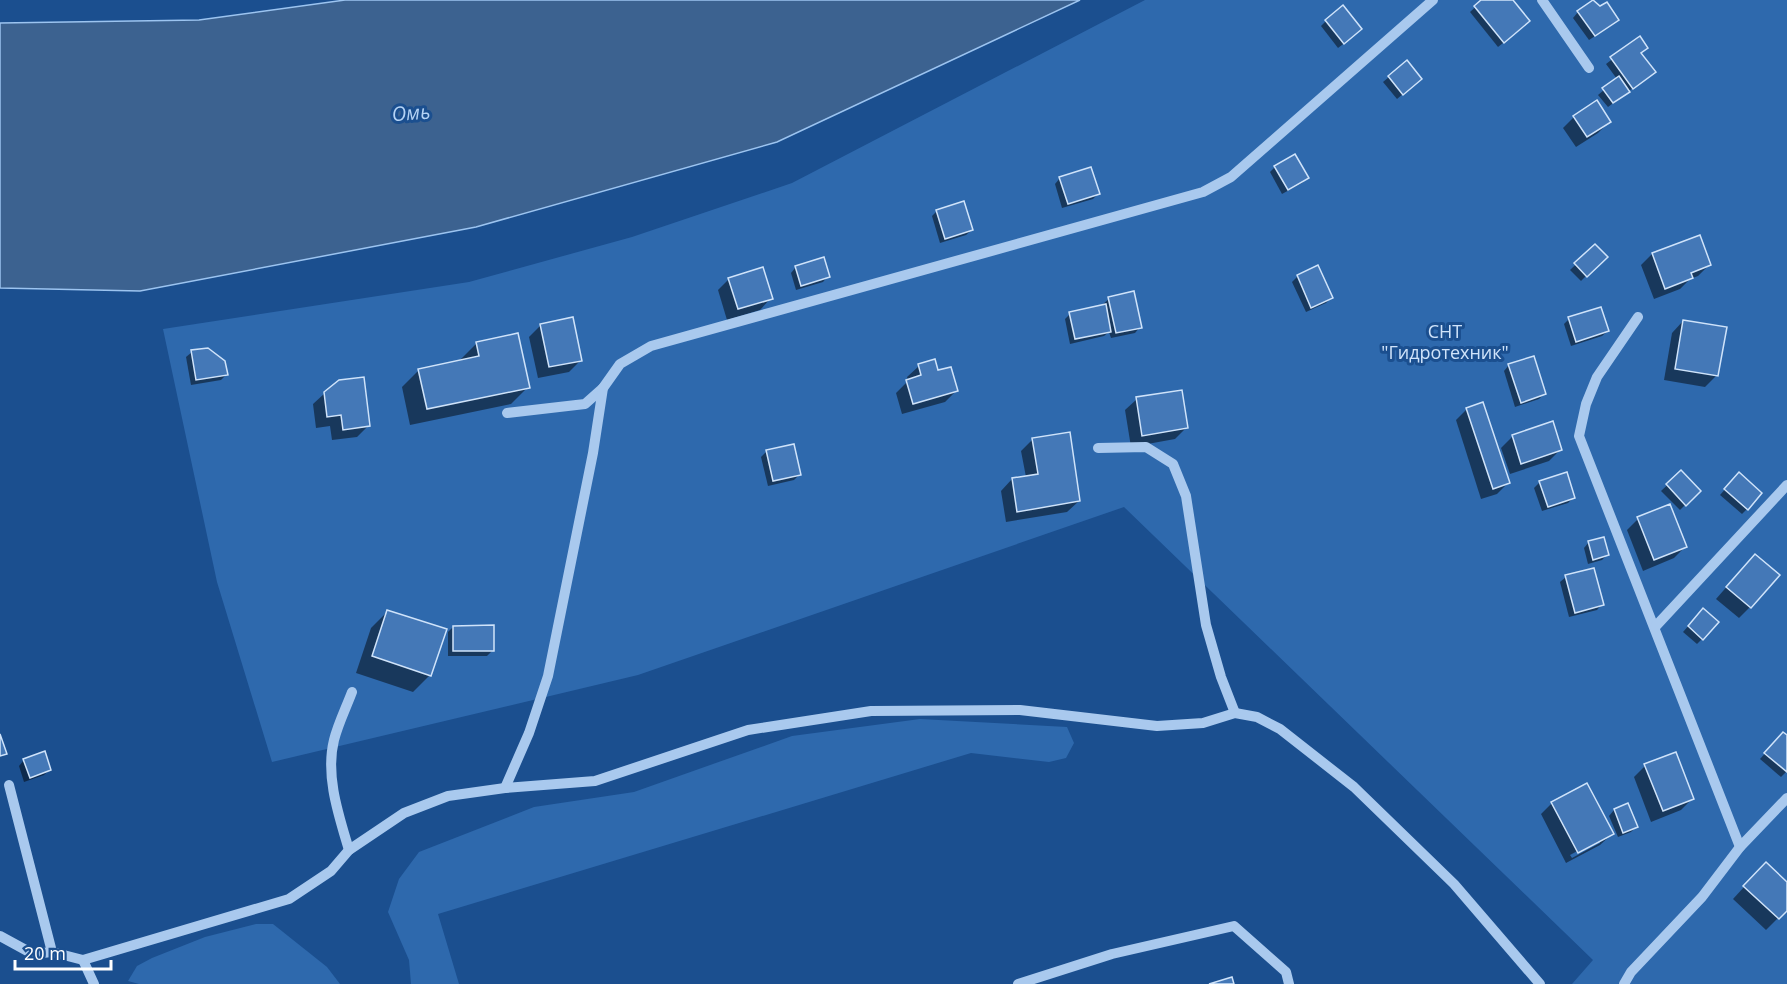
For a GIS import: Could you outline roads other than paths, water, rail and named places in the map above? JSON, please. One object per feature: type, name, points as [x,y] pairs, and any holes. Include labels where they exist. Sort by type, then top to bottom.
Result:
[{"type":"street","points":[[507,413],[585,404],[603,388],[620,364],[651,346],[1203,192],[1231,177],[1432,0]]},
{"type":"street","points":[[1542,0],[1589,68]]},
{"type":"street","points":[[1638,316],[1597,377],[1586,404],[1579,436],[1740,847]]},
{"type":"street","points":[[505,788],[529,733],[548,676],[593,453],[603,388]]},
{"type":"street","points":[[1098,448],[1146,447],[1173,464],[1186,495],[1206,625],[1221,677],[1235,713]]},
{"type":"street","points":[[1655,627],[1787,484]]},
{"type":"street","points":[[349,850],[339,816],[332,778],[334,741],[352,692]]},
{"type":"street","points":[[0,936],[33,954],[52,952],[83,960],[289,899],[331,871],[349,850],[404,813],[448,796],[505,788],[595,781],[748,730],[871,711],[1020,710],[1157,726],[1203,723],[1235,713],[1257,717],[1280,729],[1354,787],[1454,884],[1540,984]]},
{"type":"street","points":[[9,785],[52,952]]},
{"type":"street","points":[[1624,984],[1631,972],[1702,897],[1740,847],[1787,798]]},
{"type":"street","points":[[1018,984],[1112,954],[1234,926],[1286,972],[1289,984]]},
{"type":"street","points":[[83,960],[94,984]]},
{"type":"water","name":"Омь","points":[[345,0],[1080,0],[777,142],[476,227],[140,291],[0,288],[0,23],[199,20]]},
{"type":"park label","name":"СНТ \"Гидротехник\"","points":[[1445,342]]}]
